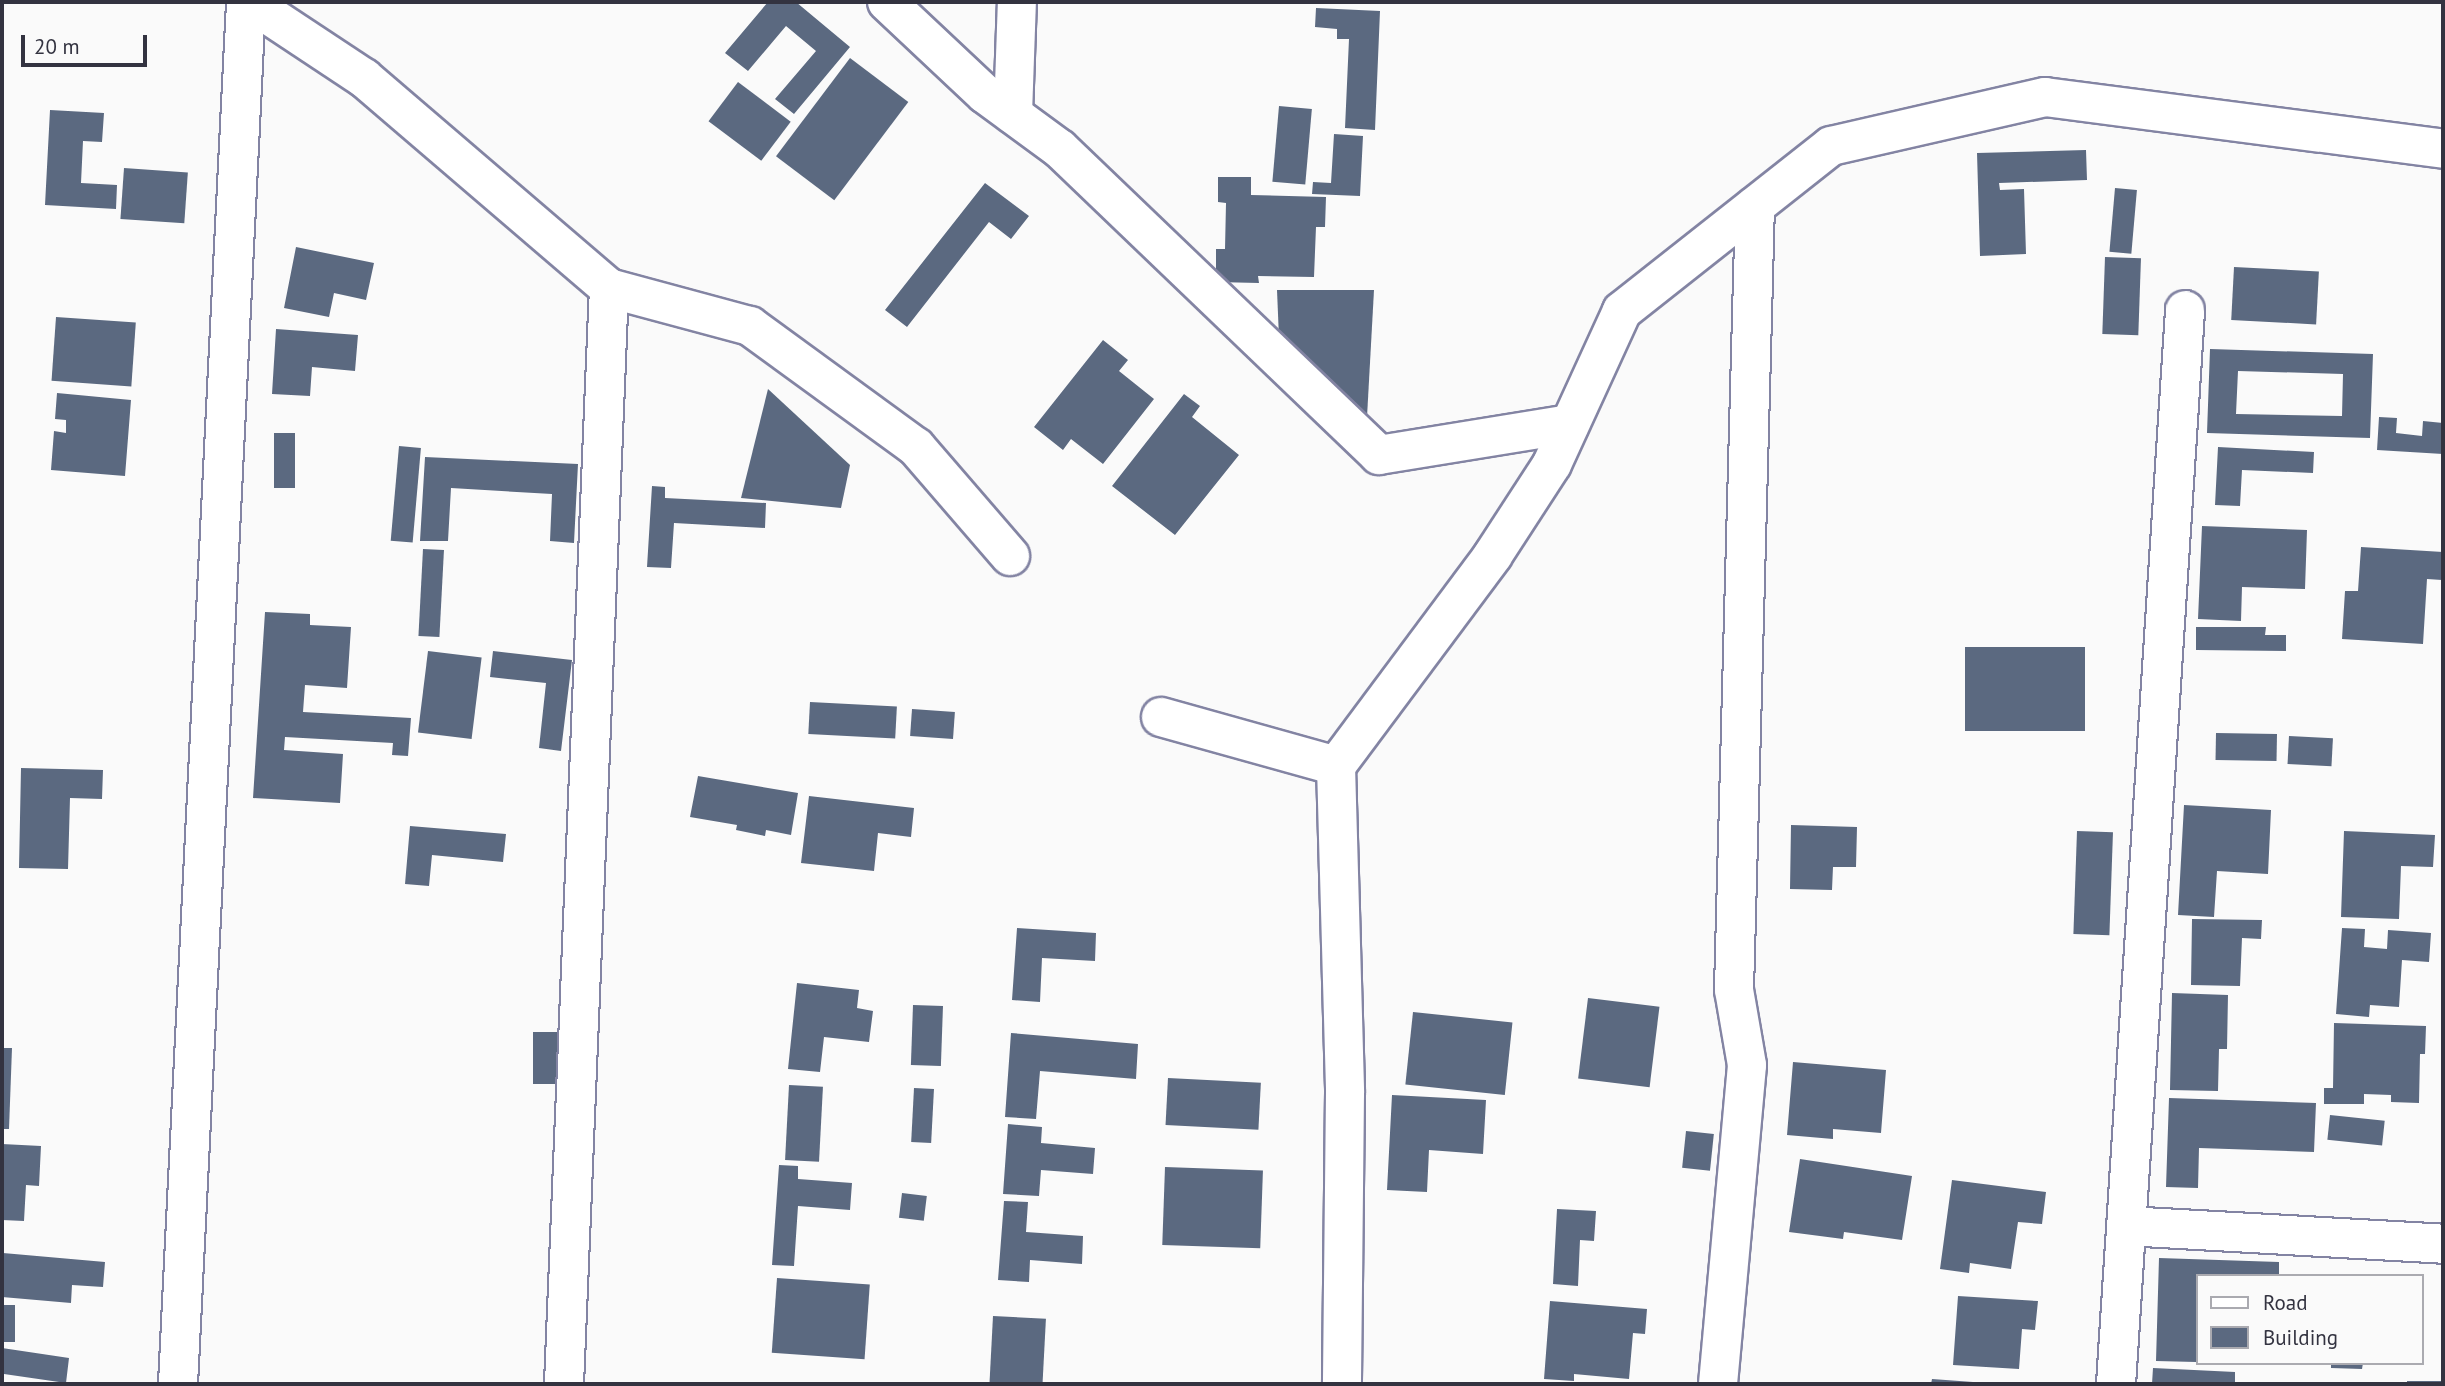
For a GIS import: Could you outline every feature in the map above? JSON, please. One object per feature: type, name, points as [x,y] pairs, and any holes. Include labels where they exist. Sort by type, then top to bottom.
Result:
[{"type":"street","points":[[247,2],[364,78],[609,288],[750,326],[916,447],[1010,556]]},
{"type":"street","points":[[178,1384],[247,2]]},
{"type":"street","points":[[887,2],[985,93],[1060,149],[1379,455],[1570,424]]},
{"type":"street","points":[[1013,114],[1017,2]]},
{"type":"street","points":[[1342,1384],[1345,1093],[1336,766],[1493,555],[1552,464],[1622,311],[1831,146],[2045,97],[2443,149]]},
{"type":"street","points":[[1718,1384],[1746,1065],[1734,990],[1755,206]]},
{"type":"street","points":[[565,1384],[609,288]]},
{"type":"street","points":[[2116,1384],[2185,310]]},
{"type":"street","points":[[1161,717],[1336,766]]},
{"type":"street","points":[[2126,1226],[2443,1244]]},
{"type":"building","points":[[768,2],[796,2],[850,47],[794,114],[775,99],[816,51],[786,26],[748,71],[725,53]]},
{"type":"building","points":[[1316,8],[1380,11],[1375,130],[1345,128],[1349,39],[1337,39],[1337,29],[1315,27]]},
{"type":"building","points":[[850,58],[908,102],[834,200],[776,156]]},
{"type":"building","points":[[738,82],[791,122],[761,161],[709,121]]},
{"type":"building","points":[[1279,106],[1312,109],[1305,185],[1272,182]]},
{"type":"building","points":[[50,110],[104,113],[102,142],[83,141],[81,183],[117,185],[116,209],[45,205]]},
{"type":"building","points":[[1334,134],[1363,136],[1360,196],[1312,194],[1313,182],[1331,183]]},
{"type":"building","points":[[2086,150],[2087,180],[1999,183],[2000,190],[2024,189],[2026,254],[1980,256],[1977,153]]},
{"type":"building","points":[[124,168],[188,172],[184,223],[120,219]]},
{"type":"building","points":[[1218,177],[1251,177],[1251,195],[1326,197],[1325,227],[1316,227],[1314,277],[1258,276],[1259,283],[1216,282],[1216,249],[1225,249],[1226,203],[1218,202]]},
{"type":"building","points":[[985,183],[1029,216],[1011,239],[989,222],[907,327],[885,310]]},
{"type":"building","points":[[2115,188],[2137,190],[2131,254],[2109,252]]},
{"type":"building","points":[[296,247],[374,263],[366,300],[334,293],[329,317],[284,308]]},
{"type":"building","points":[[2105,257],[2141,258],[2138,335],[2102,334]]},
{"type":"building","points":[[2234,267],[2319,271],[2316,324],[2231,320]]},
{"type":"building","points":[[1277,290],[1374,290],[1367,417],[1279,338]]},
{"type":"building","points":[[56,317],[136,323],[131,386],[52,381]]},
{"type":"building","points":[[276,329],[358,335],[355,371],[312,367],[310,396],[272,394]]},
{"type":"building","points":[[1103,340],[1128,360],[1119,371],[1154,399],[1103,464],[1071,439],[1063,450],[1034,427]]},
{"type":"building","points":[[2210,349],[2373,354],[2370,438],[2207,433]],"holes":[[[2238,371],[2343,374],[2342,416],[2236,414]]]},
{"type":"building","points":[[768,389],[850,465],[841,508],[741,498]]},
{"type":"building","points":[[57,393],[131,400],[125,476],[51,470],[54,431],[66,433],[66,420],[55,419]]},
{"type":"building","points":[[1184,394],[1200,406],[1192,417],[1239,455],[1175,535],[1112,486]]},
{"type":"building","points":[[2379,417],[2397,418],[2396,433],[2422,436],[2423,421],[2443,423],[2443,454],[2377,450]]},
{"type":"building","points":[[274,433],[295,433],[295,488],[274,488]]},
{"type":"building","points":[[399,446],[421,448],[413,543],[391,541]]},
{"type":"building","points":[[2218,447],[2314,452],[2313,473],[2242,470],[2240,506],[2215,505]]},
{"type":"building","points":[[425,457],[578,464],[574,543],[550,541],[552,494],[451,488],[448,541],[420,541]]},
{"type":"building","points":[[652,486],[665,487],[665,498],[766,503],[765,528],[674,523],[671,568],[647,567]]},
{"type":"building","points":[[2202,526],[2307,530],[2305,589],[2242,587],[2241,621],[2198,619]]},
{"type":"building","points":[[2361,547],[2443,552],[2442,580],[2427,579],[2423,644],[2342,639],[2345,591],[2358,591]]},
{"type":"building","points":[[423,549],[444,550],[439,637],[418,636]]},
{"type":"building","points":[[265,612],[310,614],[310,625],[351,627],[347,688],[305,685],[303,712],[411,718],[408,756],[392,755],[393,743],[285,737],[284,750],[343,754],[340,803],[253,798]]},
{"type":"building","points":[[2196,627],[2266,627],[2265,635],[2286,635],[2286,651],[2196,650]]},
{"type":"building","points":[[1965,647],[2085,647],[2085,731],[1965,731]]},
{"type":"building","points":[[428,651],[482,658],[472,739],[418,732]]},
{"type":"building","points":[[493,651],[572,660],[561,751],[539,748],[546,683],[490,677]]},
{"type":"building","points":[[810,702],[897,707],[895,739],[808,734]]},
{"type":"building","points":[[912,709],[955,712],[953,739],[910,736]]},
{"type":"building","points":[[2216,733],[2277,734],[2277,761],[2216,760]]},
{"type":"building","points":[[2289,736],[2333,738],[2331,766],[2288,764]]},
{"type":"building","points":[[21,768],[103,770],[102,799],[70,798],[68,869],[19,868]]},
{"type":"building","points":[[698,776],[798,793],[791,835],[766,830],[765,836],[736,830],[737,825],[690,817]]},
{"type":"building","points":[[809,796],[914,808],[911,837],[878,833],[874,871],[801,863]]},
{"type":"building","points":[[2184,805],[2271,810],[2268,874],[2217,871],[2214,917],[2178,915]]},
{"type":"building","points":[[1791,825],[1857,827],[1856,867],[1833,867],[1832,890],[1790,889]]},
{"type":"building","points":[[410,826],[506,834],[503,862],[432,855],[429,886],[405,884]]},
{"type":"building","points":[[2077,831],[2113,832],[2109,935],[2073,934]]},
{"type":"building","points":[[2344,831],[2435,835],[2433,867],[2401,866],[2399,919],[2341,917]]},
{"type":"building","points":[[2192,919],[2262,920],[2261,939],[2242,938],[2240,986],[2191,985]]},
{"type":"building","points":[[1017,928],[1096,933],[1095,961],[1042,958],[1040,1002],[1012,1000]]},
{"type":"building","points":[[2342,928],[2365,929],[2364,947],[2387,949],[2388,930],[2431,933],[2429,962],[2402,960],[2399,1007],[2370,1005],[2369,1017],[2336,1014]]},
{"type":"building","points":[[797,983],[859,990],[857,1008],[873,1011],[869,1042],[824,1037],[820,1072],[788,1069]]},
{"type":"building","points":[[2172,993],[2228,995],[2227,1049],[2219,1049],[2218,1091],[2170,1090]]},
{"type":"building","points":[[1588,998],[1659,1007],[1650,1087],[1578,1078]]},
{"type":"building","points":[[913,1005],[943,1006],[941,1066],[911,1065]]},
{"type":"building","points":[[1413,1012],[1512,1022],[1505,1095],[1405,1085]]},
{"type":"building","points":[[2334,1023],[2426,1026],[2425,1054],[2420,1054],[2419,1103],[2391,1102],[2391,1095],[2364,1094],[2364,1104],[2324,1104],[2324,1088],[2333,1088]]},
{"type":"building","points":[[533,1032],[557,1032],[557,1084],[533,1084]]},
{"type":"building","points":[[1011,1033],[1138,1044],[1136,1079],[1040,1071],[1036,1119],[1005,1117]]},
{"type":"building","points":[[2,1048],[12,1048],[9,1129],[2,1129]]},
{"type":"building","points":[[1793,1062],[1886,1070],[1881,1133],[1833,1129],[1833,1139],[1787,1135]]},
{"type":"building","points":[[1168,1078],[1261,1083],[1258,1130],[1166,1125]]},
{"type":"building","points":[[789,1085],[823,1087],[819,1162],[785,1160]]},
{"type":"building","points":[[914,1088],[934,1089],[931,1143],[911,1142]]},
{"type":"building","points":[[1392,1095],[1486,1100],[1483,1154],[1429,1150],[1427,1192],[1387,1190]]},
{"type":"building","points":[[2169,1098],[2316,1103],[2314,1152],[2199,1148],[2198,1188],[2166,1187]]},
{"type":"building","points":[[2330,1115],[2385,1121],[2382,1146],[2327,1140]]},
{"type":"building","points":[[1008,1124],[1042,1127],[1041,1143],[1095,1148],[1093,1174],[1041,1170],[1039,1196],[1003,1194]]},
{"type":"building","points":[[1686,1131],[1714,1134],[1710,1171],[1682,1168]]},
{"type":"building","points":[[2,1144],[41,1146],[39,1186],[26,1185],[24,1221],[2,1220]]},
{"type":"building","points":[[1800,1159],[1912,1176],[1902,1240],[1844,1232],[1843,1239],[1789,1232]]},
{"type":"building","points":[[779,1165],[798,1166],[798,1179],[852,1183],[850,1210],[798,1206],[794,1266],[772,1265]]},
{"type":"building","points":[[1165,1167],[1263,1170],[1260,1248],[1162,1245]]},
{"type":"building","points":[[1952,1180],[2046,1192],[2042,1224],[2018,1222],[2011,1269],[1970,1263],[1969,1273],[1940,1269]]},
{"type":"building","points":[[902,1193],[927,1196],[924,1221],[899,1218]]},
{"type":"building","points":[[1004,1201],[1028,1202],[1026,1232],[1083,1236],[1082,1264],[1030,1260],[1029,1282],[998,1280]]},
{"type":"building","points":[[1557,1209],[1596,1211],[1594,1241],[1580,1240],[1578,1286],[1553,1284]]},
{"type":"building","points":[[3,1253],[105,1262],[103,1287],[72,1285],[71,1303],[2,1297]]},
{"type":"building","points":[[2159,1258],[2279,1262],[2279,1274],[2196,1274],[2196,1362],[2156,1361]]},
{"type":"building","points":[[777,1278],[870,1284],[865,1359],[772,1353]]},
{"type":"building","points":[[1958,1296],[2038,1301],[2035,1330],[2022,1329],[2019,1369],[1953,1365]]},
{"type":"building","points":[[1550,1301],[1647,1309],[1645,1334],[1633,1333],[1629,1379],[1574,1374],[1574,1381],[1544,1379]]},
{"type":"building","points":[[2,1305],[15,1305],[15,1342],[2,1342]]},
{"type":"building","points":[[993,1316],[1046,1319],[1043,1384],[989,1384]]},
{"type":"building","points":[[2,1348],[69,1358],[66,1383],[4,1374],[2,1381]]},
{"type":"building","points":[[2331,1365],[2363,1365],[2362,1369],[2331,1368]]},
{"type":"building","points":[[2153,1368],[2235,1372],[2235,1384],[2152,1384]]},
{"type":"building","points":[[1932,1379],[1973,1382],[1931,1384]]},
{"type":"building","points":[[2407,1381],[2443,1381],[2443,1384],[2407,1384]]}]
